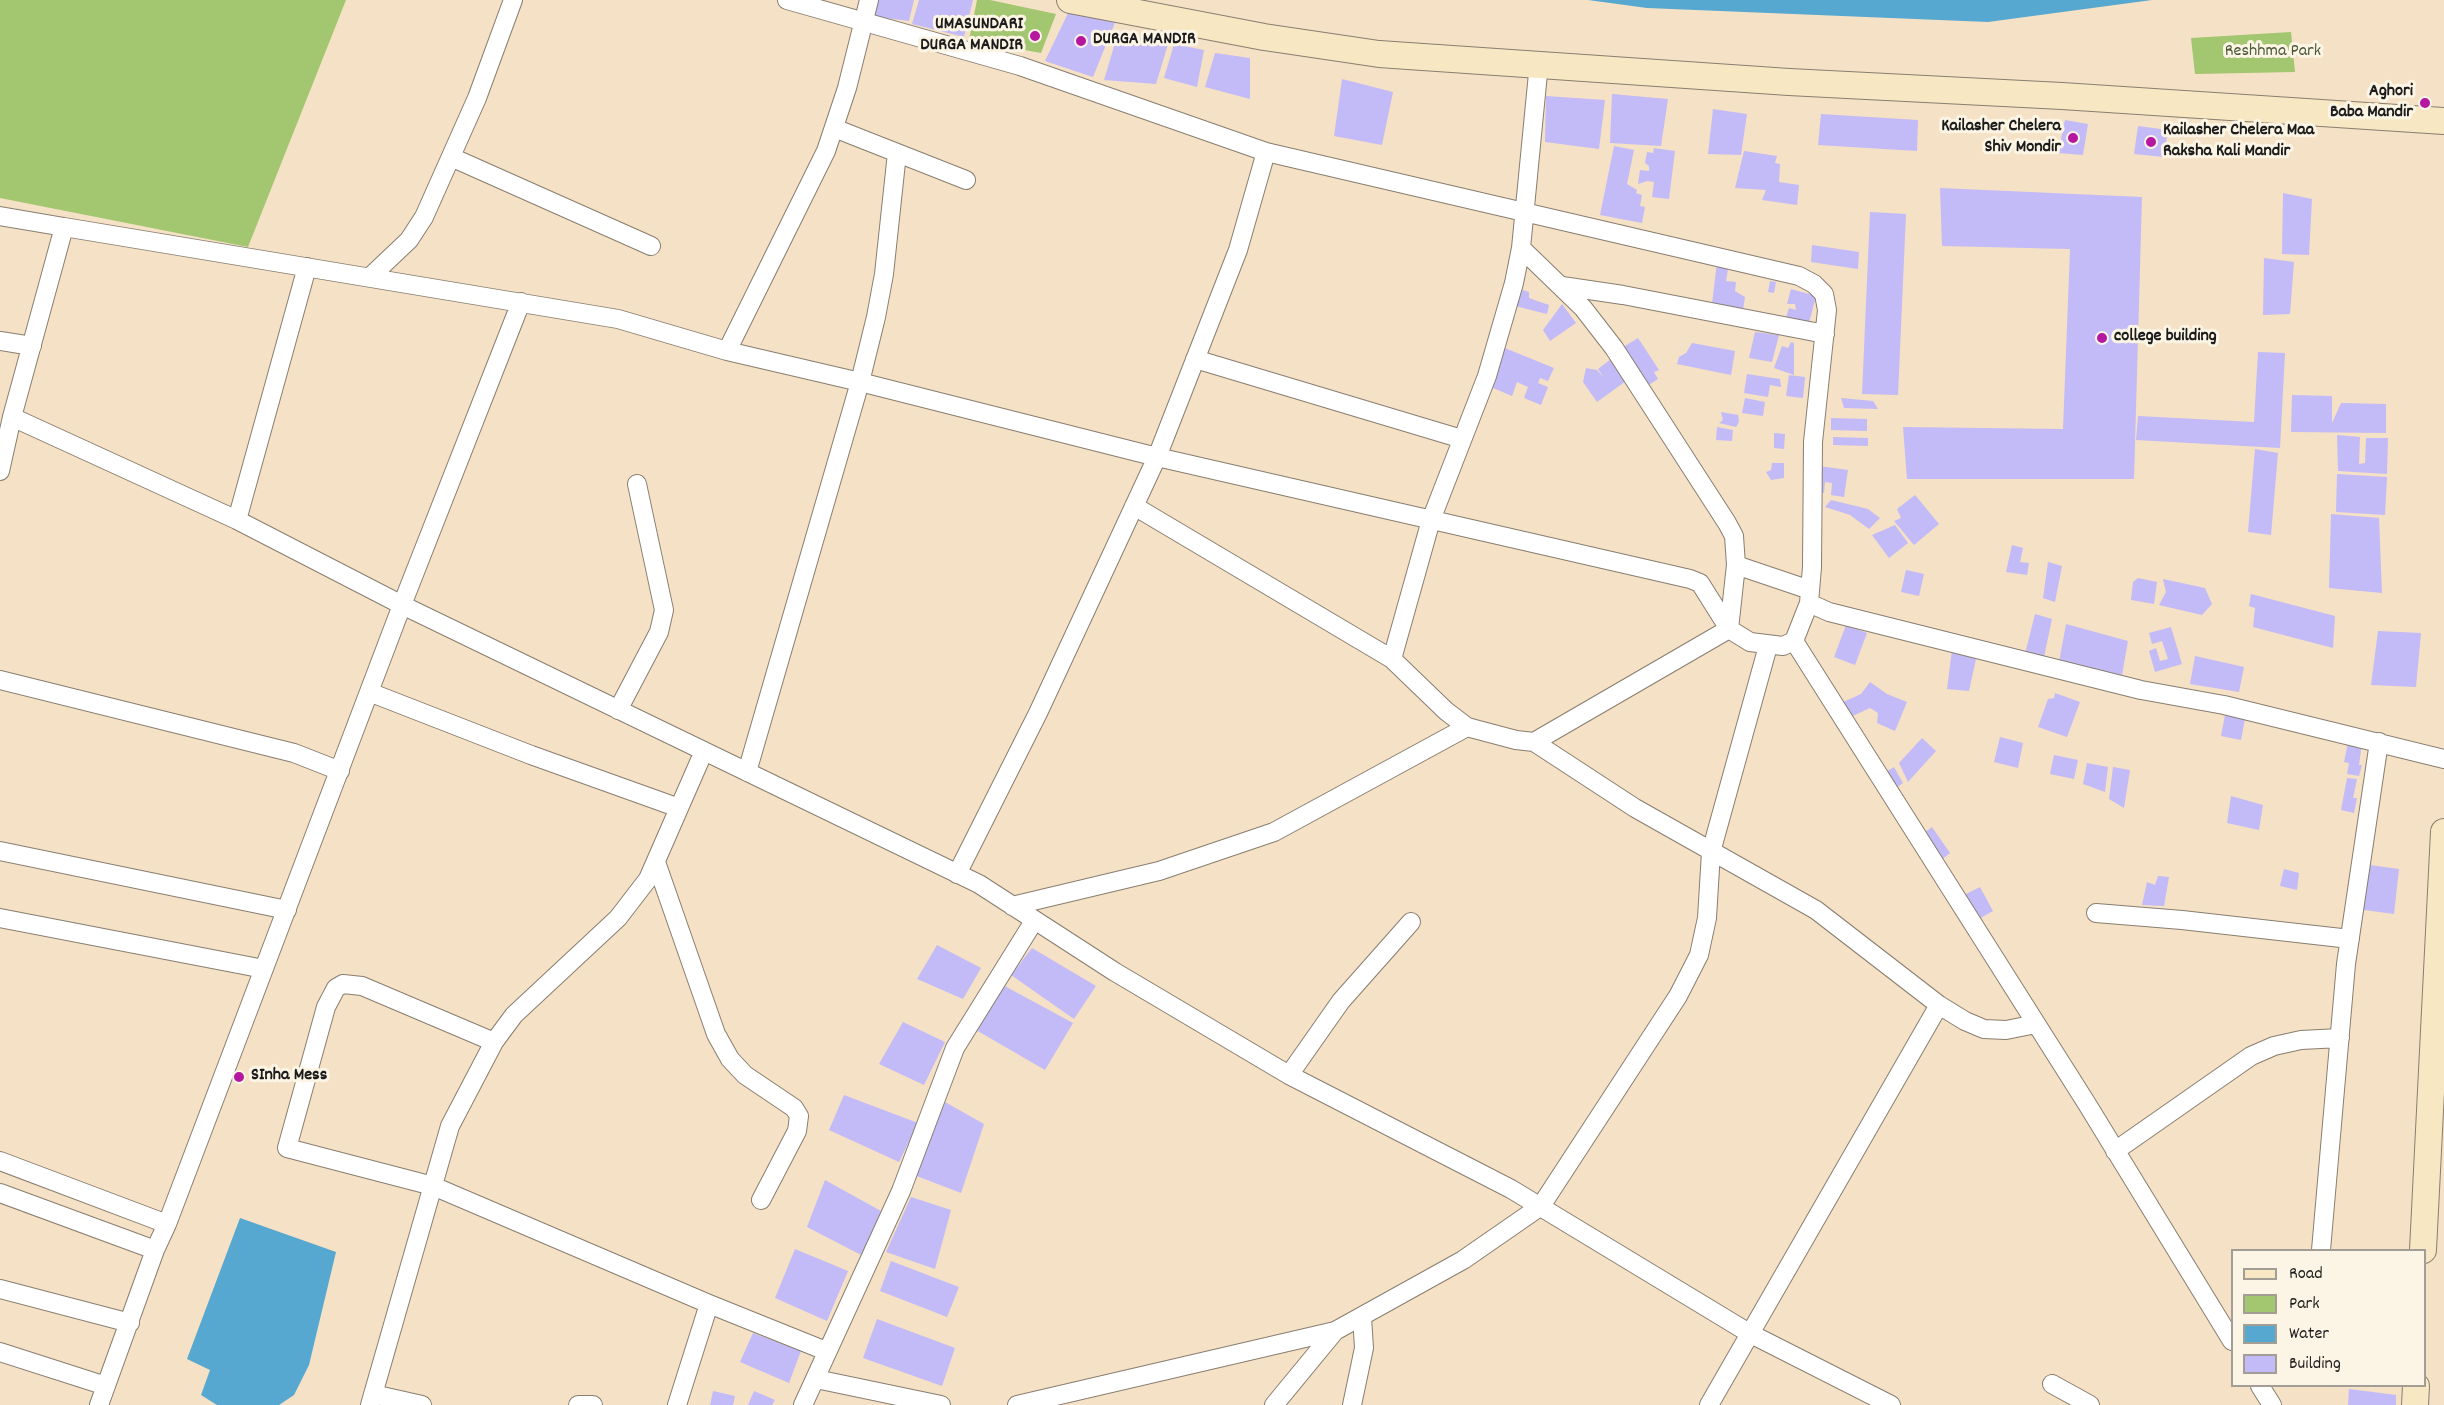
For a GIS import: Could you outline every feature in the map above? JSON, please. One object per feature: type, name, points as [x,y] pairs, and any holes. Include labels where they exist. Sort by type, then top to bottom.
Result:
[{"type":"street","points":[[370,277],[409,240],[424,217],[477,98],[513,0]]},
{"type":"street","points":[[0,216],[618,319],[727,351],[1157,457],[1690,579],[1700,583],[1729,630],[1750,642],[1768,646],[1783,646],[1794,641],[1810,597],[1813,442],[1827,310],[1824,294],[1814,284],[1799,276],[1266,152],[1030,69],[787,0]]},
{"type":"street","points":[[727,351],[810,184],[834,128],[869,0]]},
{"type":"street","points":[[1070,0],[1264,37],[1359,51],[1777,81],[2062,96],[2444,121]]},
{"type":"street","points":[[1392,659],[1431,520],[1487,376],[1512,292],[1521,248],[1539,63]]},
{"type":"street","points":[[834,128],[966,180]]},
{"type":"street","points":[[957,874],[1038,713],[1157,457],[1238,250],[1266,152]]},
{"type":"street","points":[[747,772],[860,382],[884,274],[897,153]]},
{"type":"street","points":[[451,157],[651,246]]},
{"type":"street","points":[[0,471],[3,447],[64,227]]},
{"type":"street","points":[[1521,248],[1583,308],[1614,348],[1727,523],[1734,536],[1737,565],[1729,630]]},
{"type":"street","points":[[237,520],[307,267]]},
{"type":"street","points":[[1562,286],[1623,295],[1825,334]]},
{"type":"street","points":[[99,1405],[155,1250],[167,1224],[402,605],[521,302]]},
{"type":"street","points":[[0,341],[32,346]]},
{"type":"street","points":[[1196,359],[1462,439]]},
{"type":"street","points":[[12,417],[237,520],[402,605],[979,884],[1125,978],[1289,1075],[1541,1206],[1749,1333],[1891,1405]]},
{"type":"street","points":[[618,710],[659,632],[664,610],[637,484]]},
{"type":"street","points":[[1134,506],[1392,659],[1446,711],[1467,727],[1534,742],[1635,808],[1816,910],[1939,1005],[1965,1021],[1984,1029],[2006,1030],[2036,1024]]},
{"type":"street","points":[[1737,565],[1810,597],[1829,612],[2140,690],[2224,705],[2444,759]]},
{"type":"street","points":[[1534,742],[1729,630]]},
{"type":"street","points":[[1794,641],[2036,1024],[2231,1339]]},
{"type":"street","points":[[1017,1405],[1335,1331],[1463,1260],[1541,1206],[1678,996],[1699,955],[1707,918],[1711,852],[1768,646]]},
{"type":"street","points":[[0,680],[294,753],[339,771]]},
{"type":"street","points":[[369,692],[531,755],[679,808]]},
{"type":"street","points":[[1012,906],[1159,871],[1274,832],[1467,727]]},
{"type":"street","points":[[2321,1249],[2350,939],[2379,742]]},
{"type":"street","points":[[422,1405],[372,1400],[450,1126],[494,1042],[514,1015],[618,918],[648,879],[704,751]]},
{"type":"street","points":[[2423,1249],[2444,832]]},
{"type":"street","points":[[0,851],[286,910]]},
{"type":"street","points":[[656,862],[716,1034],[730,1059],[745,1075],[794,1108],[799,1116],[797,1131],[761,1200]]},
{"type":"street","points":[[2096,913],[2350,939]]},
{"type":"street","points":[[0,918],[264,969]]},
{"type":"street","points":[[803,1405],[902,1191],[955,1048],[1034,921]]},
{"type":"street","points":[[1289,1075],[1341,1001],[1410,922]]},
{"type":"street","points":[[494,1042],[353,983],[343,984],[336,988],[326,1007],[287,1148],[433,1186],[709,1304],[826,1351]]},
{"type":"street","points":[[1709,1405],[1749,1333],[1783,1280],[1939,1005]]},
{"type":"street","points":[[2115,1151],[2251,1056],[2274,1046],[2301,1040],[2340,1038]]},
{"type":"street","points":[[0,1161],[167,1224]]},
{"type":"street","points":[[0,1193],[155,1250]]},
{"type":"street","points":[[0,1289],[130,1323]]},
{"type":"street","points":[[677,1405],[709,1304]]},
{"type":"street","points":[[1352,1405],[1364,1348],[1362,1317]]},
{"type":"street","points":[[1274,1405],[1335,1331]]},
{"type":"street","points":[[0,1352],[106,1386]]},
{"type":"street","points":[[816,1379],[941,1405]]},
{"type":"street","points":[[2052,1383],[2090,1405]]},
{"type":"street","points":[[2261,1387],[2271,1404]]},
{"type":"street","points":[[2271,1404],[2280,1387]]},
{"type":"street","points":[[2415,1405],[2416,1387]]},
{"type":"street","points":[[578,1405],[593,1405]]},
{"type":"green space","points":[[0,0],[346,0],[248,247],[0,198]]},
{"type":"green space","points":[[977,0],[990,0],[1056,14],[1041,53],[969,40]]},
{"type":"green space","name":"Reshhma Park","points":[[2291,32],[2295,72],[2195,74],[2191,38]]},
{"type":"water","points":[[1588,0],[2152,0],[1988,22],[1647,8]]},
{"type":"water","points":[[240,1218],[336,1252],[309,1365],[294,1395],[279,1405],[217,1405],[201,1395],[210,1370],[187,1359]]},
{"type":"building","points":[[873,0],[914,0],[909,21],[869,16]]},
{"type":"building","points":[[919,0],[973,0],[964,37],[912,24]]},
{"type":"building","name":"DURGA MANDIR","points":[[1070,9],[1116,20],[1093,77],[1045,61]]},
{"type":"building","points":[[1118,33],[1168,44],[1156,84],[1104,80]]},
{"type":"building","points":[[1174,44],[1204,50],[1197,87],[1164,78]]},
{"type":"building","points":[[1215,53],[1250,58],[1250,99],[1205,87]]},
{"type":"building","points":[[1342,79],[1393,92],[1382,145],[1334,136]]},
{"type":"building","points":[[1612,94],[1668,99],[1661,146],[1610,143]]},
{"type":"building","points":[[1546,96],[1605,100],[1599,149],[1545,142]]},
{"type":"building","name":"Aghori Baba Mandir","points":[[2421,99],[2430,100],[2430,107],[2420,105]]},
{"type":"building","points":[[1713,109],[1747,114],[1741,155],[1708,154]]},
{"type":"building","points":[[1821,114],[1918,120],[1917,151],[1818,145]]},
{"type":"building","name":"Kailasher Chelera Shiv Mondir","points":[[2065,120],[2088,124],[2083,155],[2058,153]]},
{"type":"building","name":"Kailasher Chelera Maa Raksha Kali Mandir","points":[[2138,126],[2168,130],[2164,157],[2134,154]]},
{"type":"building","points":[[1614,146],[1634,150],[1627,184],[1637,190],[1636,193],[1642,195],[1640,206],[1645,207],[1642,223],[1600,215]]},
{"type":"building","points":[[1654,148],[1675,151],[1669,199],[1652,197],[1654,182],[1647,181],[1638,184],[1640,170],[1649,171],[1649,166],[1645,163],[1647,152],[1653,153]]},
{"type":"building","points":[[1744,151],[1777,156],[1775,163],[1780,164],[1779,182],[1799,185],[1797,205],[1762,200],[1766,190],[1735,188]]},
{"type":"building","name":"college building","points":[[1940,188],[2142,197],[2134,479],[1907,479],[1903,427],[2063,429],[2070,249],[1942,246]]},
{"type":"building","points":[[2283,193],[2312,199],[2309,255],[2282,254]]},
{"type":"building","points":[[1870,212],[1906,214],[1898,395],[1862,394]]},
{"type":"building","points":[[1812,245],[1859,252],[1858,269],[1811,262]]},
{"type":"building","points":[[2264,258],[2294,262],[2290,314],[2263,315]]},
{"type":"building","points":[[1717,262],[1729,263],[1726,281],[1736,282],[1735,291],[1745,297],[1742,316],[1711,312]]},
{"type":"building","points":[[1770,281],[1776,282],[1774,293],[1768,292]]},
{"type":"building","points":[[1519,289],[1529,292],[1529,298],[1549,305],[1547,314],[1515,306]]},
{"type":"building","points":[[1791,289],[1816,296],[1809,323],[1786,317],[1789,308],[1796,310],[1795,304],[1787,304]]},
{"type":"building","points":[[1562,304],[1576,323],[1550,341],[1543,330]]},
{"type":"building","points":[[1755,332],[1779,335],[1772,362],[1749,358]]},
{"type":"building","points":[[1638,338],[1659,370],[1654,372],[1658,379],[1644,388],[1620,349]]},
{"type":"building","points":[[1791,342],[1794,343],[1794,375],[1774,368],[1782,346],[1788,348]]},
{"type":"building","points":[[1692,343],[1735,351],[1731,375],[1677,364],[1679,357],[1686,353]]},
{"type":"building","points":[[1500,346],[1554,368],[1548,381],[1540,378],[1538,383],[1548,387],[1541,405],[1524,398],[1528,387],[1517,382],[1512,396],[1484,384]]},
{"type":"building","points":[[2258,352],[2285,353],[2280,448],[2136,440],[2138,416],[2254,422]]},
{"type":"building","points":[[1611,359],[1626,381],[1597,402],[1583,382],[1586,368],[1597,370],[1604,378],[1598,369]]},
{"type":"building","points":[[1747,374],[1780,379],[1781,387],[1770,385],[1768,397],[1744,393]]},
{"type":"building","points":[[1789,375],[1805,377],[1803,398],[1786,396]]},
{"type":"building","points":[[2292,395],[2332,396],[2332,423],[2341,403],[2386,404],[2386,433],[2291,432]]},
{"type":"building","points":[[1745,398],[1765,402],[1763,416],[1742,413]]},
{"type":"building","points":[[1841,398],[1873,401],[1878,409],[1844,408]]},
{"type":"building","points":[[1721,412],[1738,415],[1739,422],[1736,427],[1719,423],[1723,420]]},
{"type":"building","points":[[1831,418],[1867,419],[1867,431],[1831,430]]},
{"type":"building","points":[[1717,427],[1733,430],[1732,441],[1716,440]]},
{"type":"building","points":[[1774,433],[1785,434],[1784,449],[1774,448]]},
{"type":"building","points":[[2337,435],[2360,437],[2359,464],[2365,463],[2366,438],[2388,438],[2387,474],[2338,471]]},
{"type":"building","points":[[1833,437],[1868,438],[1868,446],[1833,445]]},
{"type":"building","points":[[2255,449],[2278,453],[2271,535],[2248,532]]},
{"type":"building","points":[[1772,463],[1784,463],[1784,478],[1771,480],[1766,472],[1771,470]]},
{"type":"building","points":[[1819,466],[1848,470],[1844,497],[1831,495],[1832,483],[1825,482],[1824,493],[1816,492]]},
{"type":"building","points":[[2337,474],[2387,477],[2385,515],[2336,512]]},
{"type":"building","points":[[1915,495],[1939,524],[1914,545],[1894,521],[1901,518],[1897,509]]},
{"type":"building","points":[[1831,500],[1868,509],[1880,518],[1869,529],[1850,515],[1825,507]]},
{"type":"building","points":[[2331,514],[2379,518],[2382,593],[2329,588]]},
{"type":"building","points":[[1895,525],[1908,543],[1889,558],[1872,535]]},
{"type":"building","points":[[2012,545],[2023,548],[2020,562],[2029,563],[2027,575],[2006,572]]},
{"type":"building","points":[[2048,562],[2062,566],[2055,602],[2043,598]]},
{"type":"building","points":[[1906,570],[1924,574],[1919,596],[1901,592]]},
{"type":"building","points":[[2138,578],[2157,582],[2154,604],[2131,600],[2133,582]]},
{"type":"building","points":[[2163,579],[2205,588],[2212,604],[2202,615],[2159,605],[2166,592]]},
{"type":"building","points":[[2251,594],[2335,616],[2333,648],[2253,627],[2255,608],[2249,606]]},
{"type":"building","points":[[2035,614],[2052,619],[2044,657],[2025,654]]},
{"type":"building","points":[[2066,624],[2128,641],[2122,675],[2059,662]]},
{"type":"building","points":[[1846,625],[1867,633],[1855,665],[1834,657]]},
{"type":"building","points":[[2171,627],[2182,664],[2155,672],[2149,651],[2156,648],[2160,661],[2168,659],[2162,641],[2152,644],[2149,633]]},
{"type":"building","points":[[2378,631],[2421,633],[2416,687],[2371,685]]},
{"type":"building","points":[[1952,650],[1976,659],[1969,691],[1947,689]]},
{"type":"building","points":[[2195,656],[2244,667],[2239,692],[2190,684]]},
{"type":"building","points":[[1870,682],[1887,694],[1907,702],[1895,731],[1877,723],[1878,713],[1870,708],[1848,718],[1841,703],[1861,694]]},
{"type":"building","points":[[2055,693],[2080,702],[2067,737],[2038,727],[2048,699],[2054,698]]},
{"type":"building","points":[[2225,715],[2245,719],[2241,740],[2221,736]]},
{"type":"building","points":[[2000,737],[2023,743],[2018,768],[1994,762]]},
{"type":"building","points":[[1922,738],[1936,751],[1908,782],[1899,763]]},
{"type":"building","points":[[2348,743],[2362,743],[2359,765],[2362,765],[2359,776],[2347,774],[2349,763],[2344,762]]},
{"type":"building","points":[[2054,755],[2078,760],[2074,779],[2050,774]]},
{"type":"building","points":[[2087,763],[2108,767],[2105,792],[2083,784]]},
{"type":"building","points":[[1894,767],[1903,783],[1891,792],[1882,774]]},
{"type":"building","points":[[2113,767],[2130,770],[2124,808],[2109,799]]},
{"type":"building","points":[[2347,778],[2357,779],[2353,798],[2357,798],[2354,813],[2341,810]]},
{"type":"building","points":[[2231,796],[2263,805],[2259,830],[2227,823]]},
{"type":"building","points":[[1932,827],[1950,853],[1940,861],[1921,835]]},
{"type":"building","points":[[2355,863],[2399,869],[2394,914],[2349,908]]},
{"type":"building","points":[[2284,869],[2299,873],[2297,890],[2280,886]]},
{"type":"building","points":[[2158,876],[2169,877],[2164,906],[2142,905],[2147,882],[2155,885]]},
{"type":"building","points":[[1980,887],[1993,911],[1977,920],[1964,895]]},
{"type":"building","points":[[937,945],[981,968],[963,999],[917,979]]},
{"type":"building","points":[[1032,948],[1096,986],[1074,1019],[1011,975]]},
{"type":"building","points":[[1001,984],[1073,1023],[1045,1070],[976,1030]]},
{"type":"building","points":[[903,1022],[945,1042],[924,1085],[879,1064]]},
{"type":"building","points":[[844,1095],[918,1123],[899,1162],[829,1130]]},
{"type":"building","points":[[945,1102],[984,1124],[961,1193],[914,1175]]},
{"type":"building","points":[[825,1180],[881,1211],[863,1256],[807,1227]]},
{"type":"building","points":[[911,1197],[951,1210],[935,1269],[886,1252]]},
{"type":"building","points":[[795,1249],[848,1271],[827,1321],[775,1298]]},
{"type":"building","points":[[891,1261],[959,1287],[947,1317],[880,1291]]},
{"type":"building","points":[[877,1319],[955,1348],[942,1386],[863,1358]]},
{"type":"building","points":[[753,1333],[801,1351],[789,1383],[740,1362]]},
{"type":"building","points":[[2349,1389],[2396,1395],[2396,1405],[2348,1405]]},
{"type":"building","points":[[713,1391],[735,1396],[733,1405],[710,1405]]},
{"type":"building","points":[[754,1391],[775,1400],[772,1405],[748,1405]]},
{"type":"place","name":"UMASUNDARI DURGA MANDIR","points":[[1035,36]]},
{"type":"place","name":"DURGA MANDIR","points":[[1081,41]]},
{"type":"place","name":"Aghori Baba Mandir","points":[[2425,103]]},
{"type":"place","name":"Kailasher Chelera Shiv Mondir","points":[[2073,138]]},
{"type":"place","name":"Kailasher Chelera Maa Raksha Kali Mandir","points":[[2151,142]]},
{"type":"place","name":"college building","points":[[2102,338]]},
{"type":"place","name":"SInha Mess","points":[[239,1077]]}]
